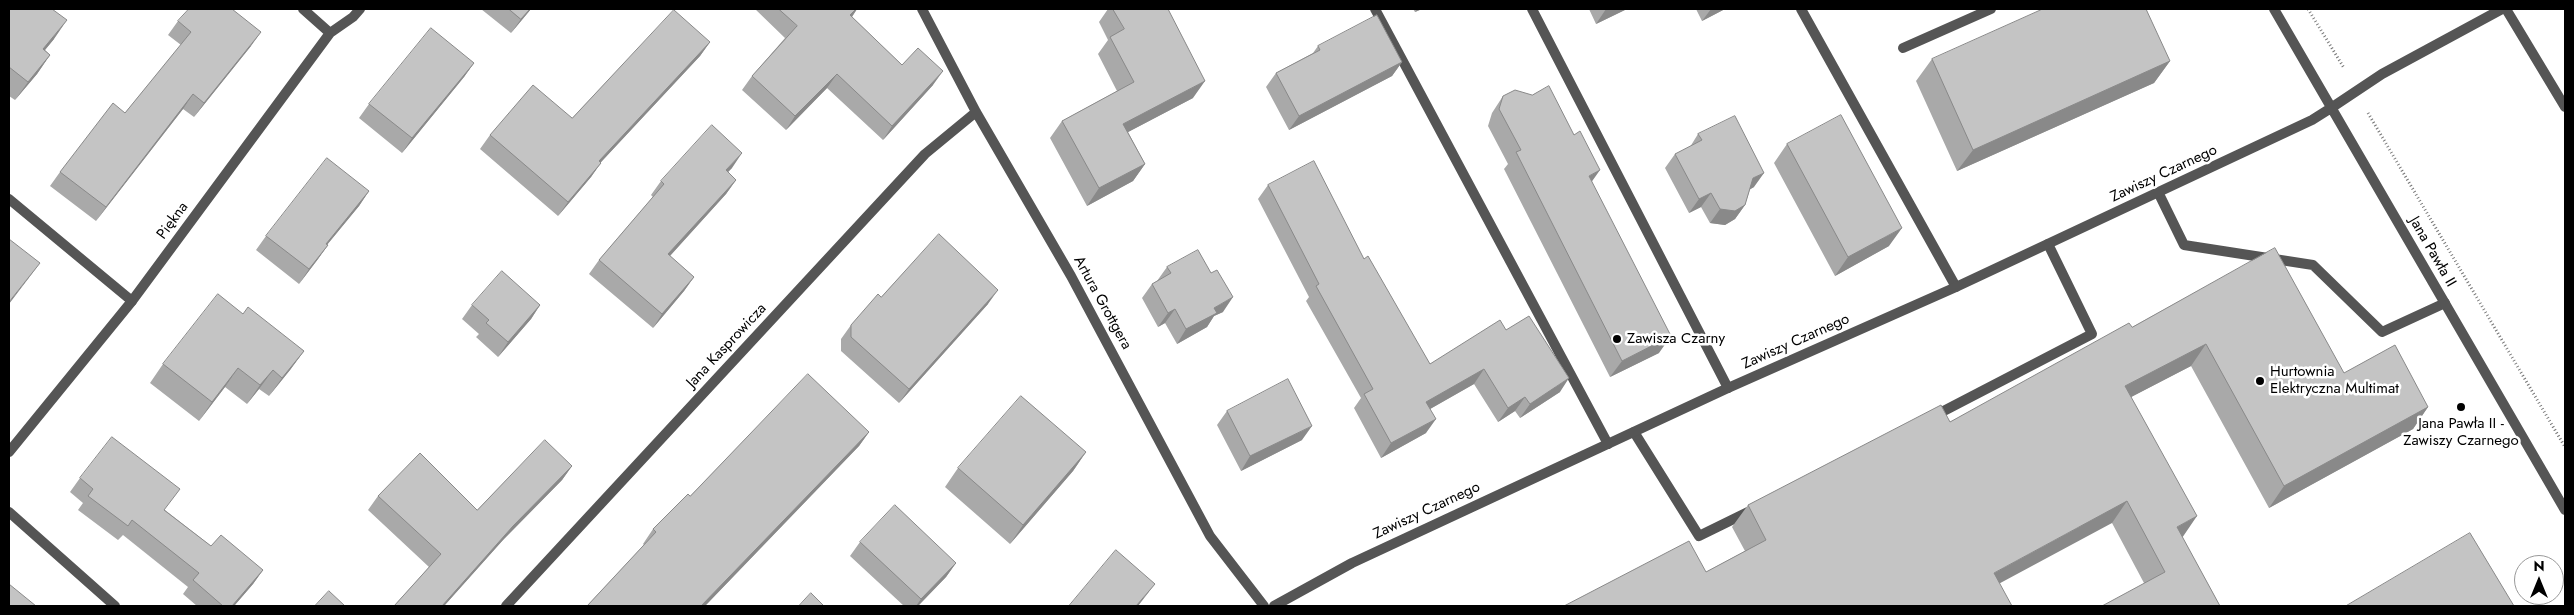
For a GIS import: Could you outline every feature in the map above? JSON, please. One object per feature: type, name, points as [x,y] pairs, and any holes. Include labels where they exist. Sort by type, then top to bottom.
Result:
[{"type":"street","points":[[303,9],[330,33]]},
{"type":"street","name":"Piękna","points":[[9,452],[132,300],[330,33],[353,17],[360,9]]},
{"type":"street","name":"Artura Grottgera","points":[[922,9],[976,112],[1071,276],[1210,536],[1264,606]]},
{"type":"street","points":[[1375,9],[1608,444]]},
{"type":"street","points":[[1532,9],[1728,388]]},
{"type":"street","points":[[1802,9],[1956,288]]},
{"type":"street","points":[[1903,48],[1991,9]]},
{"type":"street","name":"Jana Pawła II","points":[[2274,9],[2565,510]]},
{"type":"street","name":"Zawiszy Czarnego","points":[[1274,606],[1352,562],[1728,388],[1956,288],[2159,194],[2312,120],[2382,74],[2502,9]]},
{"type":"street","points":[[2506,9],[2565,107]]},
{"type":"street","name":"Jana Kasprowicza","points":[[506,606],[925,154],[976,112]]},
{"type":"street","points":[[2159,194],[2184,245],[2313,265],[2382,332],[2445,303]]},
{"type":"street","points":[[9,199],[132,300]]},
{"type":"street","points":[[1925,420],[2092,334],[2048,244]]},
{"type":"street","points":[[1634,432],[1699,536],[1758,507]]},
{"type":"street","points":[[9,512],[115,606]]},
{"type":"path","points":[[2308,9],[2338,57]]},
{"type":"path","points":[[2376,126],[2565,447]]},
{"type":"building","points":[[9,9],[52,9],[67,20],[43,49],[50,55],[28,82],[9,67]]},
{"type":"building","points":[[189,9],[232,9],[261,32],[204,103],[193,94],[106,207],[60,172],[113,103],[125,113],[191,32],[178,21]]},
{"type":"building","points":[[509,9],[530,9],[521,19]]},
{"type":"building","points":[[779,9],[856,9],[850,15],[902,65],[918,48],[943,71],[892,126],[837,74],[795,116],[752,76],[797,26]]},
{"type":"building","points":[[1113,9],[1168,9],[1205,81],[1123,124],[1145,164],[1099,188],[1062,121],[1134,82],[1110,37],[1124,29]]},
{"type":"building","points":[[2043,9],[2146,9],[2170,61],[1973,150],[1932,59]]},
{"type":"building","points":[[674,10],[710,42],[599,161],[601,163],[568,202],[490,135],[533,85],[572,118]]},
{"type":"building","points":[[1377,15],[1402,62],[1299,116],[1276,73],[1320,50],[1318,46]]},
{"type":"building","points":[[431,28],[474,63],[412,138],[369,104]]},
{"type":"building","points":[[1549,86],[1574,135],[1580,131],[1600,170],[1589,176],[1671,336],[1622,361],[1516,152],[1521,150],[1499,109],[1503,96],[1515,90],[1532,95]]},
{"type":"building","points":[[1841,115],[1902,228],[1848,257],[1787,144]]},
{"type":"building","points":[[1735,116],[1764,173],[1753,178],[1745,205],[1735,211],[1720,209],[1711,193],[1699,199],[1675,154],[1702,140],[1698,134]]},
{"type":"building","points":[[712,125],[742,153],[726,170],[736,180],[668,254],[694,277],[662,314],[599,260],[664,184],[661,181]]},
{"type":"building","points":[[327,158],[369,191],[326,244],[328,245],[309,269],[266,236]]},
{"type":"building","points":[[1314,161],[1364,259],[1368,256],[1430,364],[1500,320],[1506,330],[1529,316],[1569,378],[1530,404],[1525,397],[1508,408],[1484,369],[1426,402],[1436,419],[1391,443],[1364,394],[1373,389],[1316,286],[1319,284],[1268,185]]},
{"type":"building","points":[[939,234],[998,290],[909,389],[851,337],[851,325],[878,294],[881,297]]},
{"type":"building","points":[[9,239],[40,263],[9,302]]},
{"type":"building","points":[[2275,248],[2344,373],[2395,345],[2428,407],[2284,486],[2206,344],[2125,386],[2197,516],[2177,527],[2220,606],[2102,606],[2165,572],[2127,501],[1994,573],[2012,606],[1564,606],[1689,541],[1706,572],[1766,540],[1748,505],[1941,405],[1950,422],[2129,323],[2132,327]]},
{"type":"building","points":[[1198,250],[1211,273],[1217,270],[1233,297],[1214,308],[1217,313],[1186,329],[1175,309],[1168,313],[1152,284],[1171,273],[1167,267]]},
{"type":"building","points":[[502,271],[540,305],[508,342],[486,323],[489,320],[472,305]]},
{"type":"building","points":[[218,294],[243,314],[248,307],[304,351],[282,378],[273,370],[260,385],[238,368],[212,402],[163,364]]},
{"type":"building","points":[[808,374],[869,432],[701,606],[587,606],[656,532],[653,529],[688,494],[690,496]]},
{"type":"building","points":[[1288,379],[1312,426],[1250,456],[1227,411]]},
{"type":"building","points":[[1021,396],[1086,452],[1023,525],[958,468]]},
{"type":"building","points":[[112,437],[180,489],[164,510],[211,546],[221,535],[263,570],[232,606],[223,606],[193,580],[199,573],[132,520],[128,526],[88,496],[93,489],[80,478]]},
{"type":"building","points":[[545,440],[572,466],[513,526],[442,606],[394,606],[441,554],[378,496],[420,453],[477,510]]},
{"type":"building","points":[[895,505],[956,563],[921,599],[860,542]]},
{"type":"building","points":[[2470,533],[2514,606],[2346,606]]},
{"type":"building","points":[[1116,550],[1155,584],[1136,606],[1069,606]]},
{"type":"building","points":[[9,584],[36,606],[9,606]]},
{"type":"building","points":[[329,591],[345,606],[315,606]]},
{"type":"building","points":[[811,593],[824,606],[799,606]]},
{"type":"place","name":"Zawisza Czarny","points":[[1617,339]]},
{"type":"place","name":"Hurtownia Elektryczna Multimat","points":[[2260,381]]},
{"type":"place","name":"Jana Pawła II - Zawiszy Czarnego","points":[[2461,407]]}]
